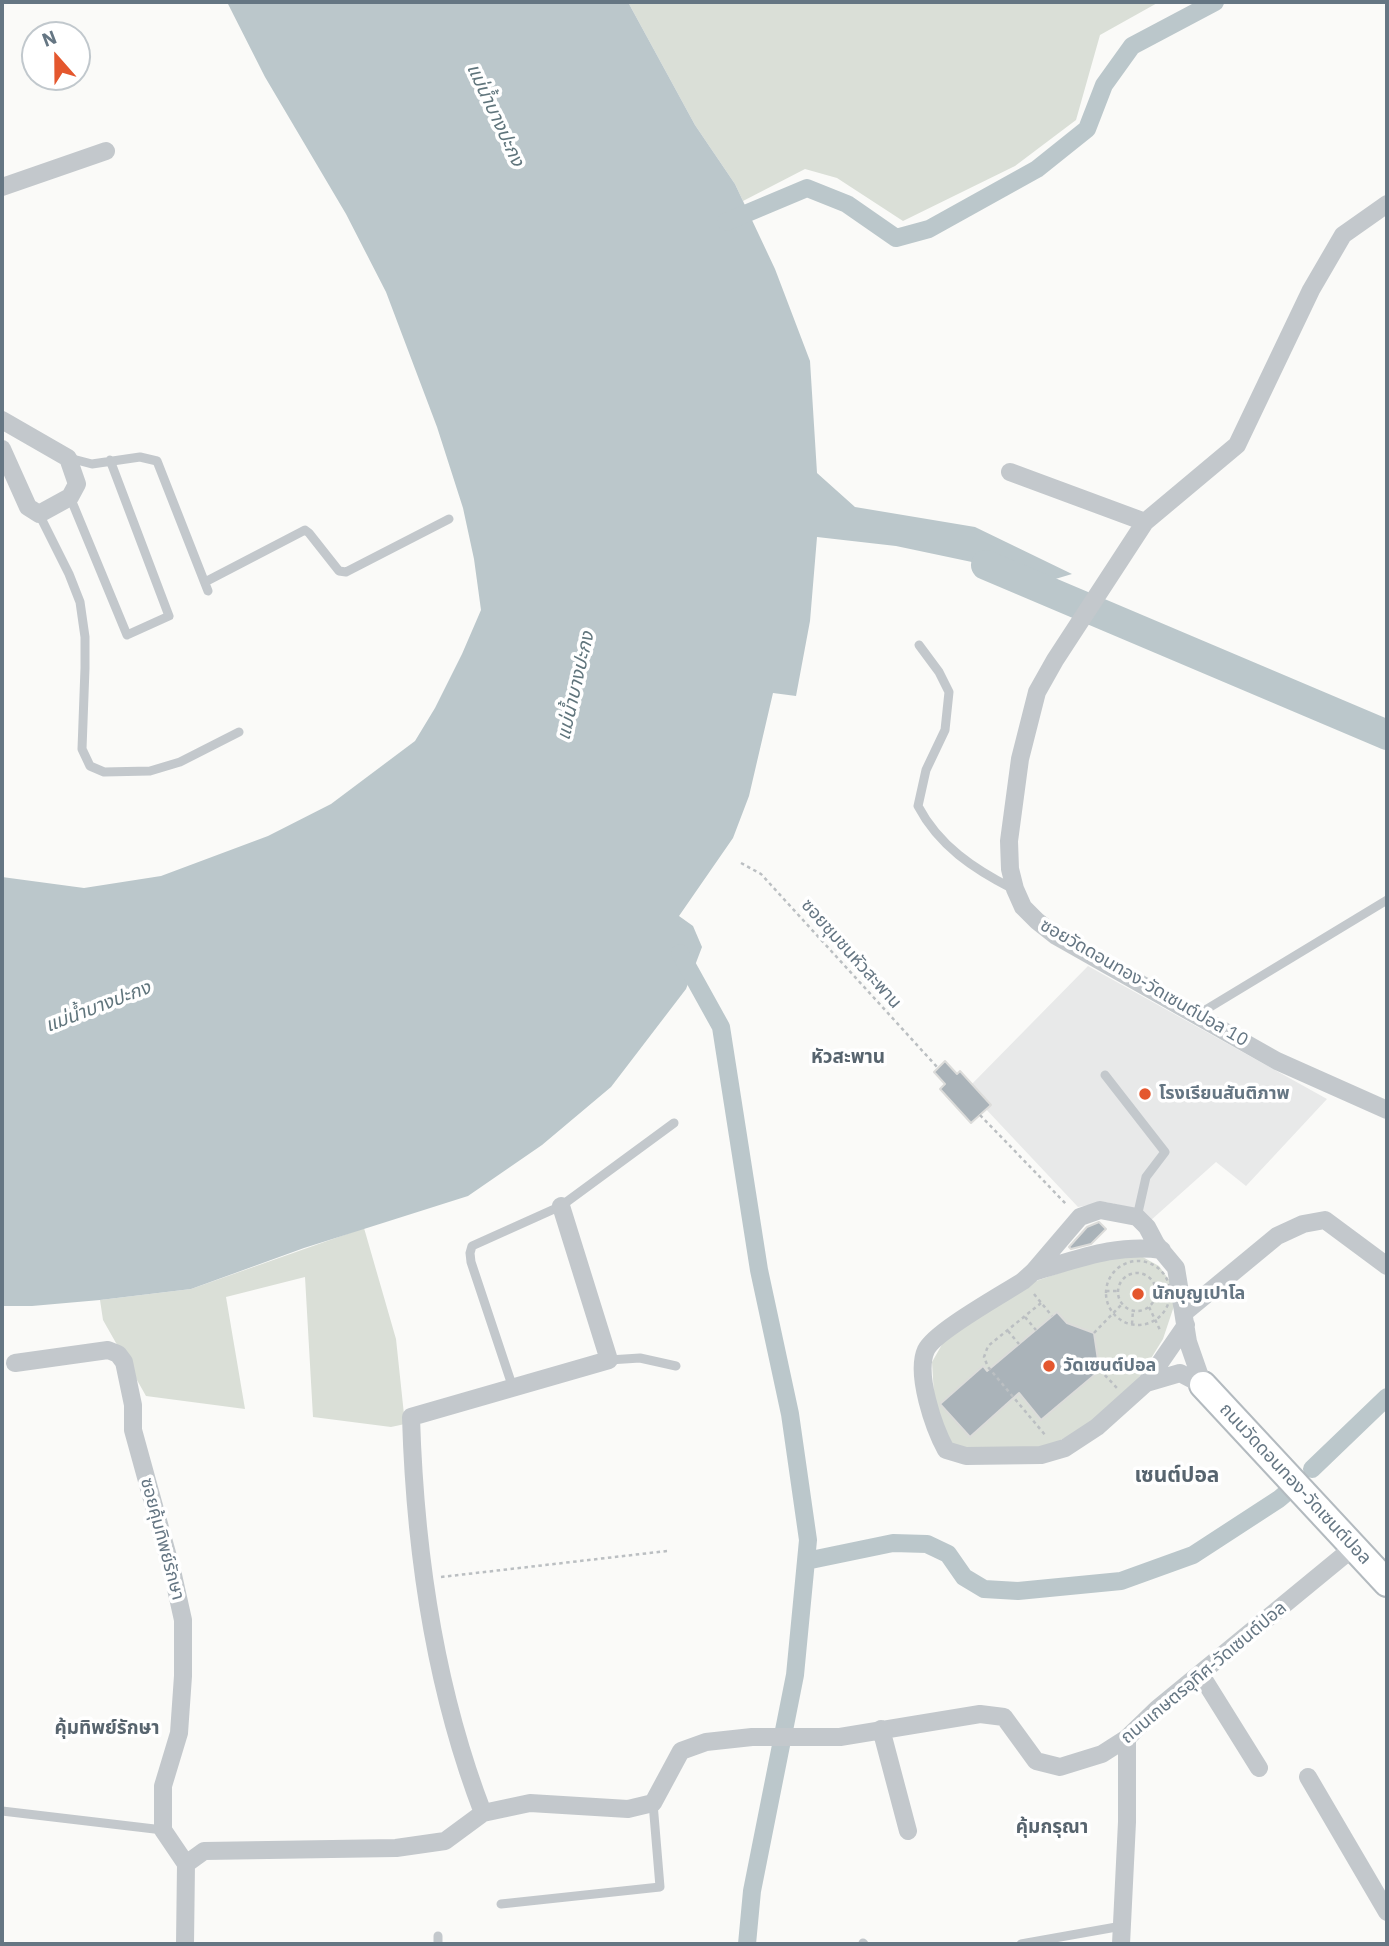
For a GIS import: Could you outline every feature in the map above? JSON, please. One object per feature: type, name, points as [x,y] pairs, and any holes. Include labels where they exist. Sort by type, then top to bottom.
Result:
[{"type":"street","points":[[2,187],[107,151]]},
{"type":"street","name":"ซอยวัดดอนทอง-วัดเซนต์ปอล 10","points":[[1387,204],[1343,235],[1311,290],[1237,445],[1145,522],[1055,660],[1037,692],[1020,760],[1009,841],[1015,889],[1023,907],[1056,936],[1277,1061],[1387,1110]]},
{"type":"street","points":[[2,420],[68,458],[77,484],[70,496],[39,514],[28,507],[2,449]]},
{"type":"street","points":[[1010,472],[1145,522]]},
{"type":"street","points":[[483,1812],[450,1707],[429,1614],[416,1526],[411,1417],[609,1360],[561,1206]]},
{"type":"street","points":[[1203,1385],[1188,1342],[1186,1319],[1176,1268],[1137,1217],[1100,1210],[1080,1217],[1028,1276],[940,1334],[926,1349],[922,1369],[938,1436],[946,1450],[966,1456],[1041,1455],[1065,1448],[1097,1427],[1146,1383],[1186,1319],[1276,1236],[1303,1224],[1325,1220],[1387,1266]]},
{"type":"street","points":[[1028,1276],[1112,1249],[1140,1247],[1162,1250]]},
{"type":"street","name":"ซอยคุ้มทิพย์รักษา","points":[[15,1363],[108,1350],[118,1354],[124,1362],[133,1405],[133,1430],[183,1619],[179,1732],[163,1786],[163,1830]]},
{"type":"street","points":[[1146,1383],[1180,1373],[1203,1385]]},
{"type":"street","name":"ถนนวัดดอนทอง-วัดเซนต์ปอล","points":[[1203,1385],[1387,1583]]},
{"type":"street","name":"ถนนเกษตรอุทิศ-วัดเซนต์ปอล","points":[[653,1803],[681,1751],[706,1742],[752,1737],[840,1737],[980,1714],[1004,1717],[1036,1761],[1060,1767],[1102,1754],[1127,1738],[1157,1709],[1354,1547]]},
{"type":"street","points":[[1201,1675],[1259,1768]]},
{"type":"street","points":[[881,1729],[908,1831]]},
{"type":"street","points":[[1122,1935],[1127,1822],[1127,1738]]},
{"type":"street","points":[[1308,1777],[1387,1912]]},
{"type":"street","points":[[186,1864],[204,1851],[396,1848],[445,1840],[483,1812],[530,1803],[628,1809],[653,1803]]},
{"type":"street","points":[[163,1830],[186,1864],[185,1944]]},
{"type":"lane","points":[[68,458],[92,464],[140,457],[157,461],[207,586],[305,530],[339,571],[346,572],[449,519]]},
{"type":"lane","points":[[70,496],[127,635],[169,616],[110,460]]},
{"type":"lane","points":[[39,514],[69,574],[80,603],[85,658],[82,749],[90,766],[104,772],[150,771],[180,762],[239,732]]},
{"type":"lane","points":[[919,646],[939,672],[949,692],[945,730],[926,771],[918,806],[926,823],[962,858],[983,873],[1015,889]]},
{"type":"lane","points":[[1197,1016],[1387,900]]},
{"type":"lane","points":[[1105,1075],[1165,1152],[1146,1177],[1137,1217]]},
{"type":"lane","points":[[513,1389],[470,1253],[472,1246],[561,1206],[674,1123]]},
{"type":"lane","points":[[609,1360],[640,1358],[676,1366]]},
{"type":"lane","points":[[501,1904],[660,1887],[653,1803]]},
{"type":"lane","points":[[2,1811],[163,1830]]},
{"type":"lane","points":[[1021,1944],[1122,1935]]},
{"type":"path","name":"ซอยชุมชนหัวสะพาน","points":[[741,863],[761,874],[937,1068]]},
{"type":"path","points":[[980,1115],[1080,1217]]},
{"type":"path","points":[[1138,1261],[1155,1265],[1163,1273],[1170,1293],[1163,1313],[1155,1320],[1146,1324],[1132,1324],[1113,1313],[1106,1299],[1106,1290],[1115,1270],[1124,1264],[1138,1261]]},
{"type":"path","points":[[1131,1274],[1150,1278],[1156,1289],[1156,1296],[1149,1307],[1133,1310],[1122,1304],[1118,1291],[1126,1277],[1131,1274]]},
{"type":"path","points":[[1028,1276],[1041,1303],[1052,1317]]},
{"type":"path","points":[[1106,1290],[1118,1291]]},
{"type":"path","points":[[1041,1303],[988,1346],[984,1357],[988,1367],[1058,1449]]},
{"type":"path","points":[[1094,1333],[1122,1304]]},
{"type":"path","points":[[1149,1307],[1169,1347]]},
{"type":"path","points":[[1132,1324],[1133,1310]]},
{"type":"path","points":[[1025,1317],[1036,1330]]},
{"type":"path","points":[[1008,1331],[1019,1344]]},
{"type":"path","points":[[1100,1370],[1127,1400]]},
{"type":"path","points":[[424,1579],[667,1551]]},
{"type":"shaded area","points":[[628,2],[1159,2],[1100,35],[1076,120],[1015,166],[903,221],[837,178],[805,169],[743,201],[735,184],[695,125]]},
{"type":"shaded area","name":"โรงเรียนสันติภาพ","points":[[1088,966],[1327,1099],[1246,1186],[1216,1162],[1150,1221],[1128,1207],[1106,1202],[1078,1207],[967,1089]]},
{"type":"shaded area","points":[[364,1228],[396,1339],[405,1424],[391,1427],[313,1417],[305,1277],[226,1297],[245,1409],[146,1396],[103,1320],[100,1300],[191,1289]]},
{"type":"shaded area","points":[[1139,1255],[1159,1266],[1172,1284],[1175,1303],[1163,1339],[1137,1381],[1095,1423],[1043,1449],[967,1451],[953,1447],[942,1427],[934,1395],[932,1362],[944,1341],[1027,1284],[1107,1257]]},
{"type":"water","name":"แม่น้ำบางปะกง","points":[[227,2],[628,2],[695,125],[735,184],[775,269],[810,361],[817,473],[855,507],[975,527],[1072,574],[1032,586],[986,565],[896,546],[817,537],[810,621],[796,696],[773,693],[749,796],[733,838],[679,916],[693,926],[702,947],[686,989],[611,1087],[542,1145],[468,1196],[304,1248],[191,1289],[100,1300],[2,1306],[2,877],[84,888],[161,876],[268,836],[331,804],[415,741],[435,708],[481,610],[463,508],[437,427],[386,292],[346,214],[265,77]]},
{"type":"building","points":[[945,1061],[957,1074],[960,1071],[991,1105],[971,1123],[940,1089],[945,1084],[934,1072]]},
{"type":"building","points":[[1099,1222],[1106,1229],[1091,1244],[1071,1249],[1069,1247],[1087,1227]]},
{"type":"building","name":"วัดเซนต์ปอล","points":[[1057,1312],[1067,1323],[1094,1333],[1098,1360],[1104,1367],[1041,1420],[1019,1393],[970,1437],[940,1404],[983,1366],[987,1371]]},
{"type":"waterway","points":[[726,222],[807,188],[847,204],[896,238],[929,229],[1037,169],[1087,129],[1104,85],[1132,46],[1215,2]]},
{"type":"waterway","points":[[986,565],[1387,735]]},
{"type":"waterway","points":[[680,953],[721,1027],[759,1270],[790,1414],[808,1540],[795,1675],[752,1891],[747,1944]]},
{"type":"waterway","points":[[1312,1469],[1387,1397]]},
{"type":"waterway","points":[[806,1561],[893,1543],[927,1544],[948,1554],[964,1577],[984,1589],[1018,1591],[1121,1581],[1193,1555],[1292,1488]]},
{"type":"place","name":"โรงเรียนสันติภาพ","points":[[1145,1094]]},
{"type":"place","name":"นักบุญเปาโล","points":[[1138,1294]]},
{"type":"place","name":"วัดเซนต์ปอล","points":[[1049,1366]]},
{"type":"district","name":"หัวสะพาน","points":[[848,1058]]},
{"type":"district","name":"เซนต์ปอล","points":[[1177,1476]]},
{"type":"district","name":"คุ้มทิพย์รักษา","points":[[107,1729]]},
{"type":"district","name":"คุ้มกรุณา","points":[[1052,1828]]}]
